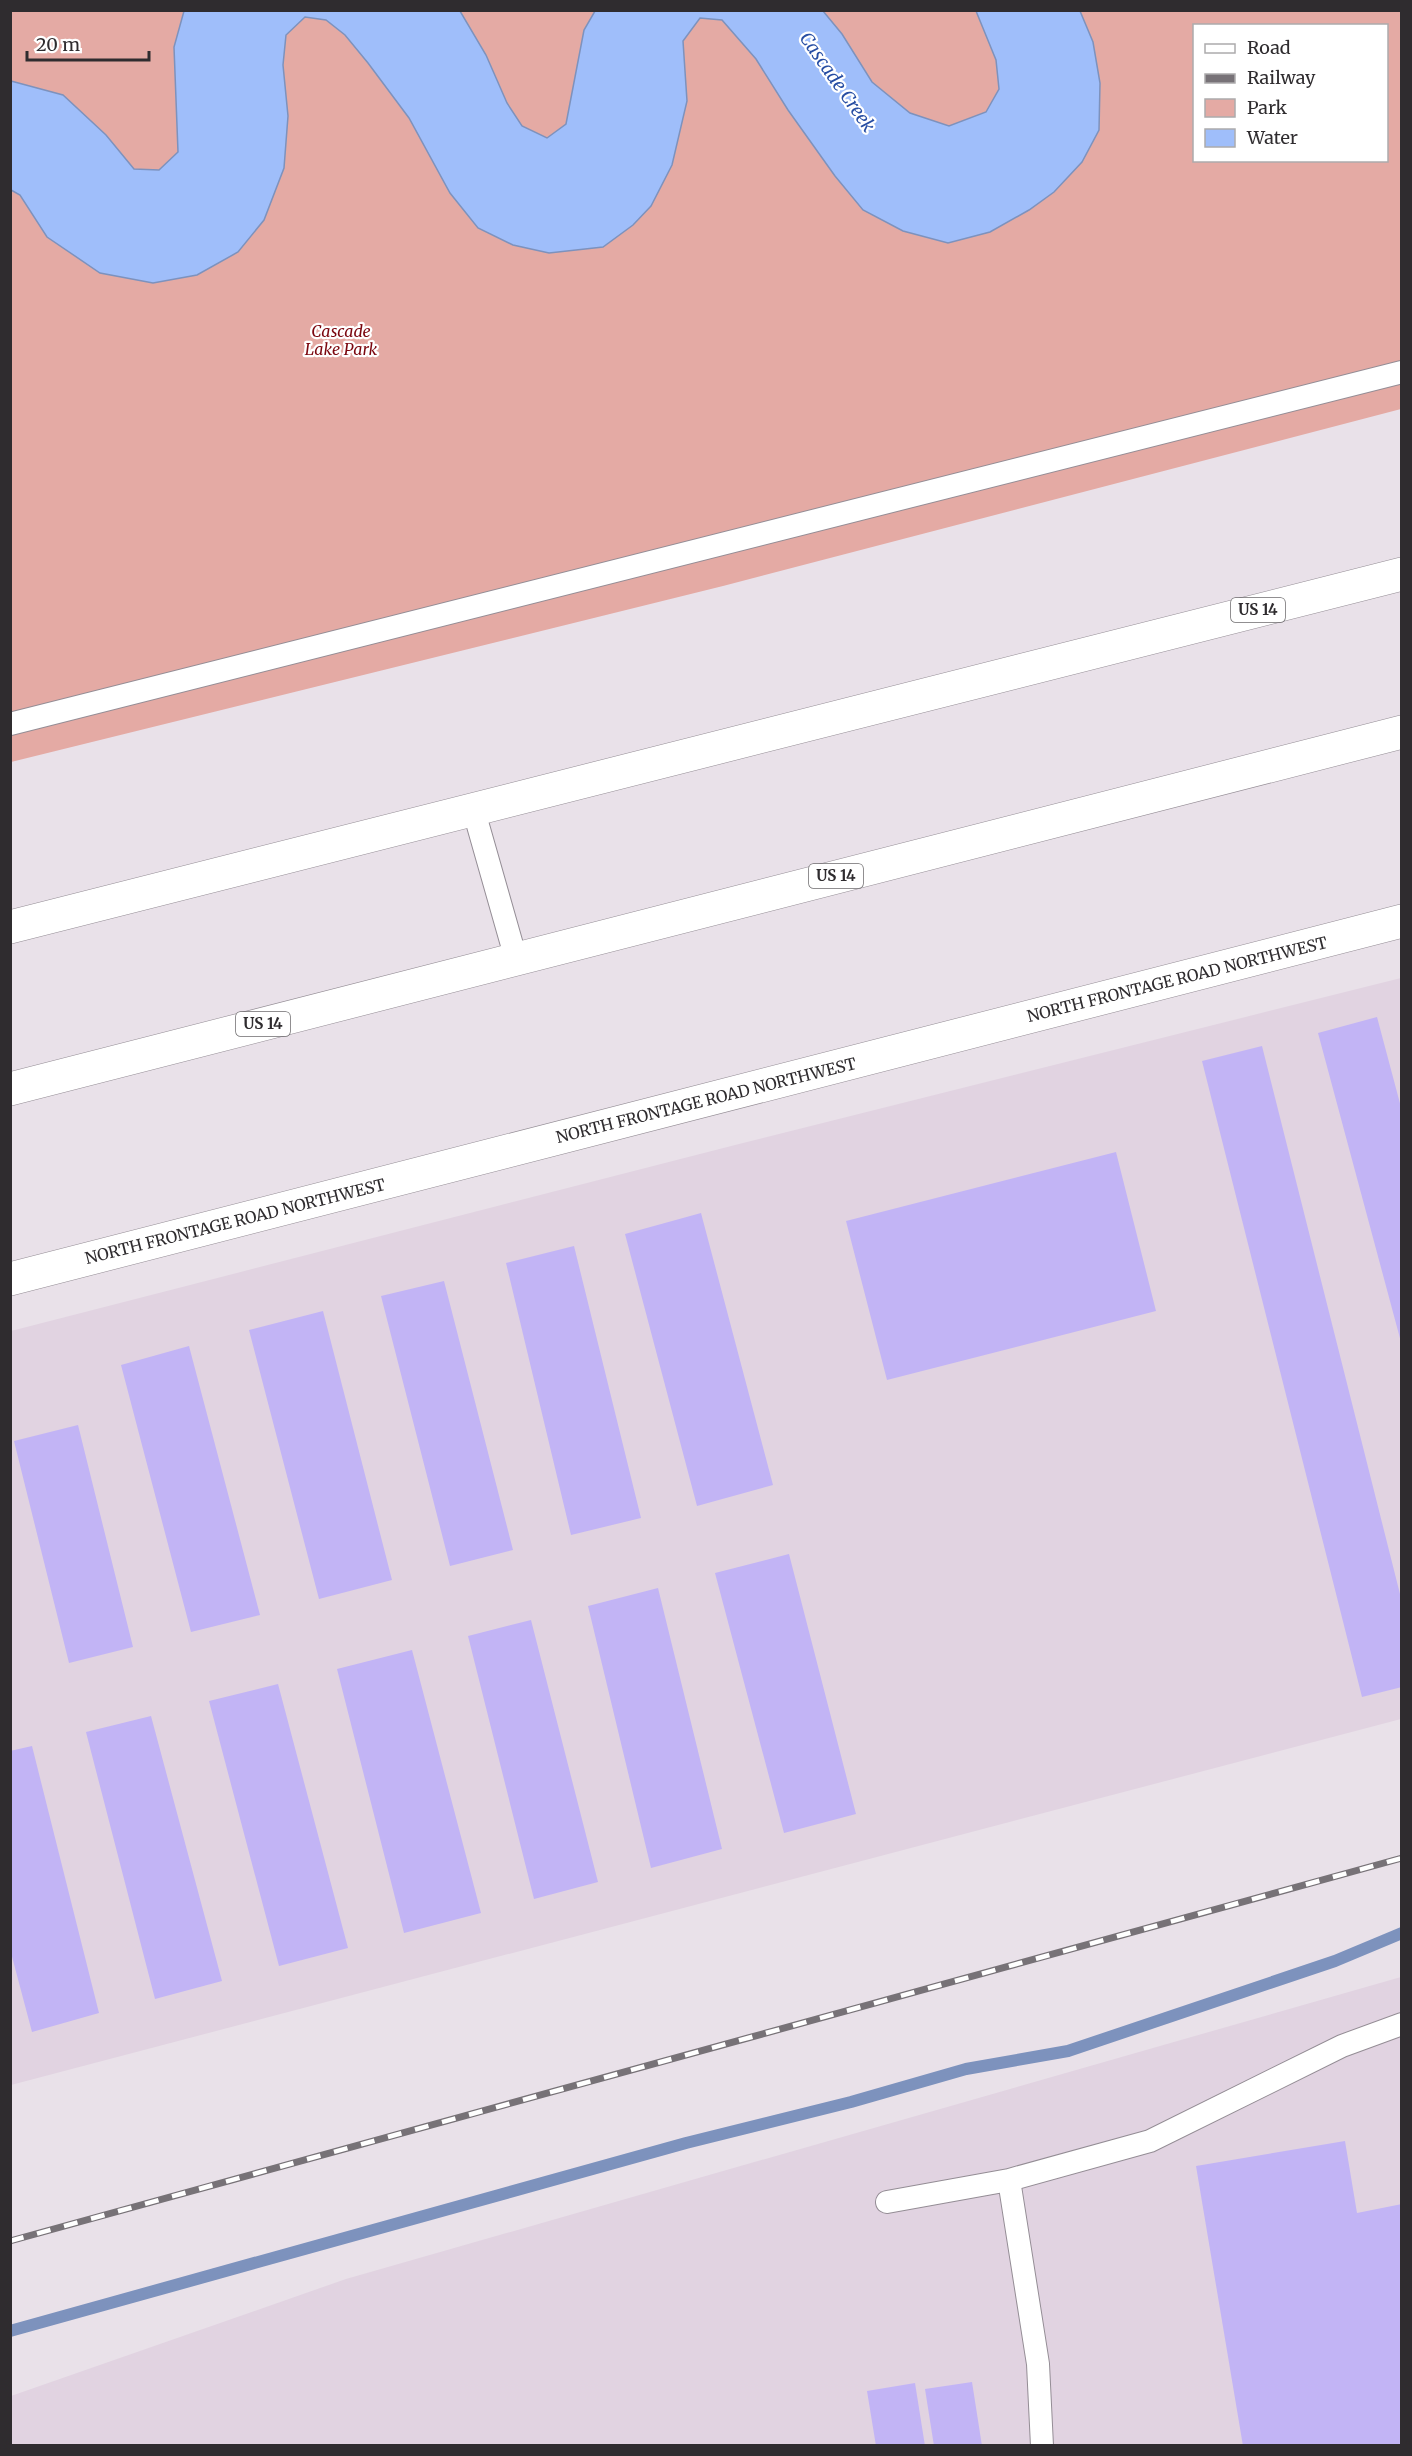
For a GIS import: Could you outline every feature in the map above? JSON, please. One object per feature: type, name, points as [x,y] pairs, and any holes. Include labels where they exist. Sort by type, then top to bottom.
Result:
[{"type":"main road","name":"US 14","points":[[10,927],[1401,574]]},
{"type":"main road","name":"US 14","points":[[10,1089],[1401,732]]},
{"type":"main road","name":"NORTH FRONTAGE ROAD NORTHWEST","points":[[10,1279],[1401,921]]},
{"type":"lane","points":[[10,724],[1401,372]]},
{"type":"lane","points":[[473,808],[516,959]]},
{"type":"lane","points":[[887,2202],[1009,2180],[1150,2141],[1342,2046],[1401,2024]]},
{"type":"lane","points":[[1009,2180],[1038,2364],[1042,2445]]},
{"type":"shaded area","points":[[1401,978],[1401,1719],[11,2085],[11,1331],[739,1144]]},
{"type":"shaded area","points":[[1401,1977],[1401,2445],[11,2446],[11,2396],[346,2279]]},
{"type":"green space","name":"Cascade Lake Park","points":[[10,11],[1401,11],[1401,409],[723,586],[11,762]]},
{"type":"water","name":"Cascade Creek","points":[[184,11],[460,11],[486,55],[507,103],[522,126],[547,138],[566,124],[584,30],[595,11],[823,11],[842,34],[872,82],[910,113],[949,126],[986,112],[999,89],[996,60],[976,11],[1080,11],[1093,42],[1100,83],[1099,130],[1082,162],[1054,192],[1029,210],[990,232],[948,243],[903,231],[863,210],[835,176],[788,110],[756,59],[722,20],[700,18],[683,41],[687,101],[672,165],[651,206],[633,225],[603,247],[549,253],[513,245],[478,228],[450,193],[409,118],[368,63],[345,35],[326,20],[305,17],[286,35],[283,65],[288,116],[284,168],[264,220],[238,252],[197,275],[153,283],[100,273],[47,237],[20,195],[11,190],[11,81],[63,95],[106,135],[134,169],[159,170],[178,152],[174,47]]},
{"type":"building","points":[[1377,1017],[1402,1111],[1401,1342],[1318,1033]]},
{"type":"building","points":[[1262,1046],[1402,1602],[1402,1687],[1362,1697],[1202,1061]]},
{"type":"building","points":[[1116,1152],[1156,1311],[887,1380],[846,1221]]},
{"type":"building","points":[[701,1213],[773,1485],[697,1506],[625,1234]]},
{"type":"building","points":[[574,1246],[641,1518],[571,1535],[506,1263]]},
{"type":"building","points":[[444,1281],[513,1550],[450,1566],[381,1296]]},
{"type":"building","points":[[323,1311],[392,1580],[319,1599],[249,1330]]},
{"type":"building","points":[[189,1346],[260,1615],[191,1632],[121,1365]]},
{"type":"building","points":[[78,1425],[133,1647],[69,1663],[14,1441]]},
{"type":"building","points":[[789,1554],[856,1814],[784,1833],[715,1573]]},
{"type":"building","points":[[658,1588],[722,1849],[651,1868],[588,1606]]},
{"type":"building","points":[[531,1620],[598,1882],[534,1899],[468,1636]]},
{"type":"building","points":[[412,1650],[481,1913],[404,1933],[337,1669]]},
{"type":"building","points":[[278,1684],[348,1948],[279,1966],[209,1701]]},
{"type":"building","points":[[151,1716],[222,1981],[155,1999],[86,1732]]},
{"type":"building","points":[[32,1746],[99,2013],[32,2032],[10,1949],[10,1751]]},
{"type":"building","points":[[1345,2141],[1357,2213],[1402,2204],[1402,2446],[1243,2446],[1196,2166]]},
{"type":"building","points":[[972,2382],[982,2446],[934,2446],[925,2389]]},
{"type":"building","points":[[915,2383],[925,2446],[876,2446],[867,2391]]},
{"type":"waterway","points":[[10,2331],[686,2143],[851,2102],[966,2069],[1068,2051],[1335,1961],[1402,1933]]},
{"type":"railway","points":[[10,2241],[1402,1858]]}]
